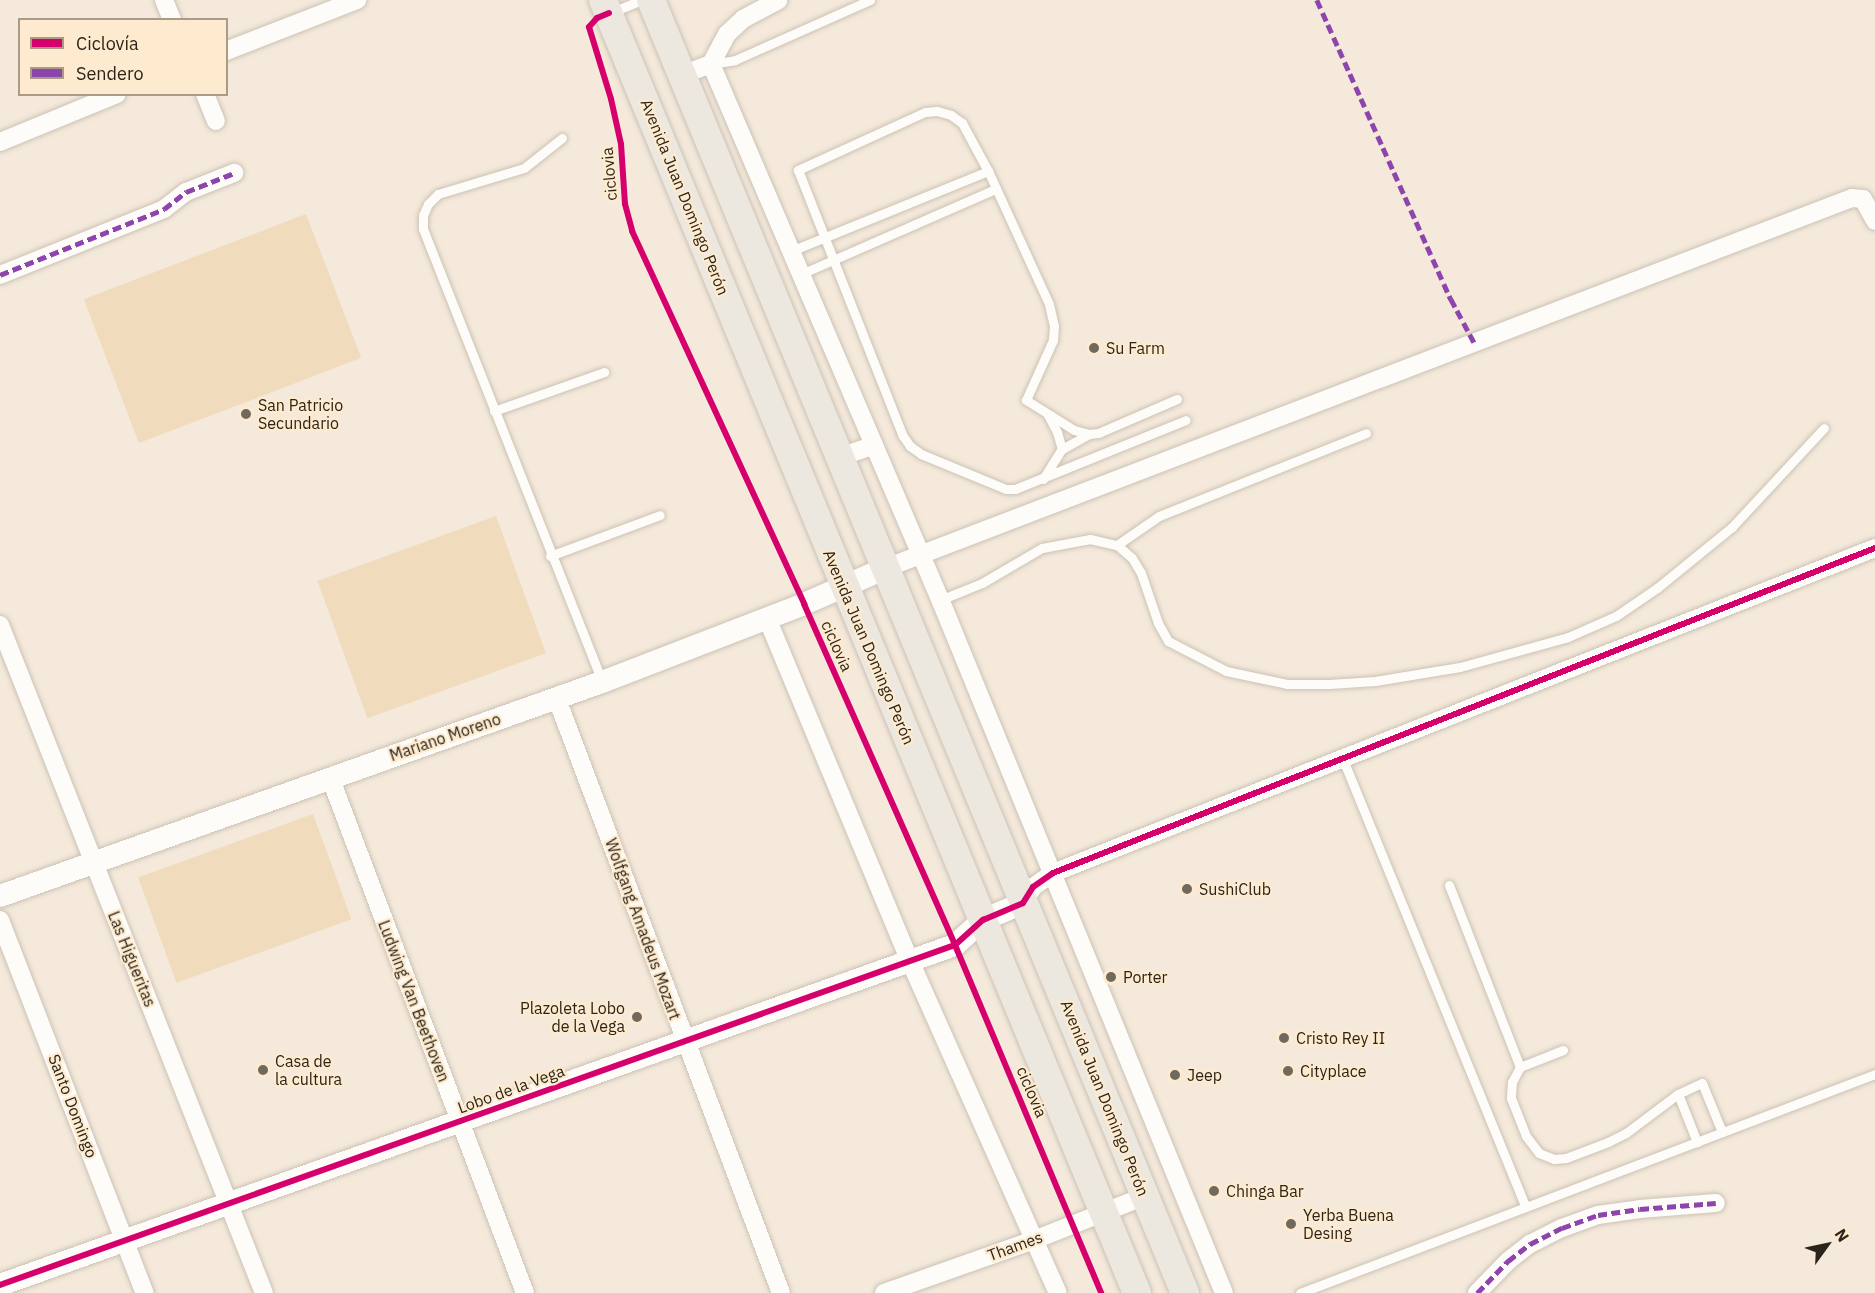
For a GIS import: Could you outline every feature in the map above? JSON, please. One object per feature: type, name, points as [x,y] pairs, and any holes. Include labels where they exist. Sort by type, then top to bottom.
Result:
[{"type":"main road","name":"Avenida Juan Domingo Perón","points":[[651,0],[1185,1293]]},
{"type":"main road","name":"Avenida Juan Domingo Perón","points":[[606,7],[1137,1293]]},
{"type":"street","points":[[164,0],[171,18]]},
{"type":"street","points":[[228,50],[357,0]]},
{"type":"street","points":[[682,75],[711,64],[727,34],[743,19],[778,0]]},
{"type":"street","points":[[711,64],[940,600],[1224,1293]]},
{"type":"street","points":[[0,142],[112,96]]},
{"type":"street","points":[[205,96],[216,121]]},
{"type":"street","points":[[0,275],[164,209],[186,192],[234,173]]},
{"type":"street","points":[[886,568],[1852,198],[1863,199],[1875,222]]},
{"type":"street","points":[[840,457],[874,444]]},
{"type":"street","points":[[1023,903],[1033,887],[1053,873],[1875,548]]},
{"type":"street","name":"Mariano Moreno","points":[[0,896],[330,777],[557,699],[767,618],[886,568]]},
{"type":"street","points":[[767,618],[910,961],[1058,1293]]},
{"type":"street","name":"Las Higueritas","points":[[0,625],[264,1293]]},
{"type":"street","name":"Wolfgang Amadeus Mozart","points":[[557,699],[781,1293]]},
{"type":"street","name":"Ludwing Van Beethoven","points":[[330,777],[525,1293]]},
{"type":"street","name":"Lobo de la Vega","points":[[0,1285],[955,945],[983,920],[1023,903]]},
{"type":"street","name":"Santo Domingo","points":[[0,920],[145,1293]]},
{"type":"street","name":"Thames","points":[[884,1293],[1034,1240],[1145,1196]]},
{"type":"street","points":[[1477,1293],[1508,1261],[1530,1244],[1562,1228],[1598,1215],[1716,1203]]},
{"type":"lane","points":[[606,7],[642,0]]},
{"type":"lane","points":[[711,64],[735,60],[870,0]]},
{"type":"lane","points":[[1177,399],[1098,433],[1089,434],[1074,430],[1026,400],[1053,340],[1052,315],[988,171],[962,123],[951,115],[938,111],[925,112],[798,170],[898,424],[910,446],[921,454],[1006,489],[1015,489],[1186,420]]},
{"type":"lane","points":[[562,138],[524,168],[438,194],[428,204],[423,215],[423,230],[550,556],[602,682]]},
{"type":"lane","points":[[791,251],[988,171]]},
{"type":"lane","points":[[801,274],[996,189]]},
{"type":"lane","points":[[494,411],[603,372]]},
{"type":"lane","points":[[1047,414],[1058,432],[1062,449]]},
{"type":"lane","points":[[940,600],[982,583],[1042,548],[1090,539],[1117,545],[1132,558],[1141,573],[1158,623],[1168,641],[1226,670],[1265,681],[1287,684],[1375,681],[1460,667],[1568,637],[1616,616],[1658,588],[1732,526],[1824,428]]},
{"type":"lane","points":[[1117,545],[1159,516],[1366,433]]},
{"type":"lane","points":[[1044,479],[1062,449],[1089,434]]},
{"type":"lane","points":[[550,556],[660,515]]},
{"type":"lane","points":[[1342,757],[1526,1207]]},
{"type":"lane","points":[[1449,885],[1520,1067]]},
{"type":"lane","points":[[1563,1050],[1520,1067],[1512,1082],[1511,1098],[1526,1136],[1539,1153],[1554,1159],[1566,1158],[1626,1133],[1678,1094],[1702,1083],[1722,1132]]},
{"type":"lane","points":[[1300,1293],[1875,1074]]},
{"type":"lane","points":[[1678,1094],[1697,1142]]},
{"type":"shaded area","points":[[306,214],[361,358],[139,443],[84,299]]},
{"type":"shaded area","points":[[496,516],[546,653],[367,718],[317,581]]},
{"type":"shaded area","points":[[313,814],[351,919],[177,983],[138,878]]},
{"type":"marked path","points":[[1317,0],[1451,299],[1474,342]]},
{"type":"marked path","points":[[0,275],[164,209],[186,192],[234,173]]},
{"type":"marked path","points":[[1477,1293],[1508,1261],[1530,1244],[1562,1228],[1598,1215],[1716,1203]]},
{"type":"cycle path","name":"ciclovia","points":[[609,13],[597,18],[589,27],[611,99],[621,144],[625,204],[632,231],[804,604],[955,945],[1101,1293]]},
{"type":"cycle path","points":[[0,1285],[955,945],[983,920],[1023,903],[1033,887],[1053,873],[1875,548]]},
{"type":"place","name":"Su Farm","points":[[1094,348]]},
{"type":"place","name":"San Patricio Secundario","points":[[246,414]]},
{"type":"place","name":"SushiClub","points":[[1187,889]]},
{"type":"place","name":"Porter","points":[[1111,977]]},
{"type":"place","name":"Plazoleta Lobo de la Vega","points":[[637,1017]]},
{"type":"place","name":"Cristo Rey II","points":[[1284,1038]]},
{"type":"place","name":"Casa de la cultura","points":[[263,1070]]},
{"type":"place","name":"Cityplace","points":[[1288,1071]]},
{"type":"place","name":"Jeep","points":[[1175,1075]]},
{"type":"place","name":"Chinga Bar","points":[[1214,1191]]},
{"type":"place","name":"Yerba Buena Desing","points":[[1291,1224]]}]
